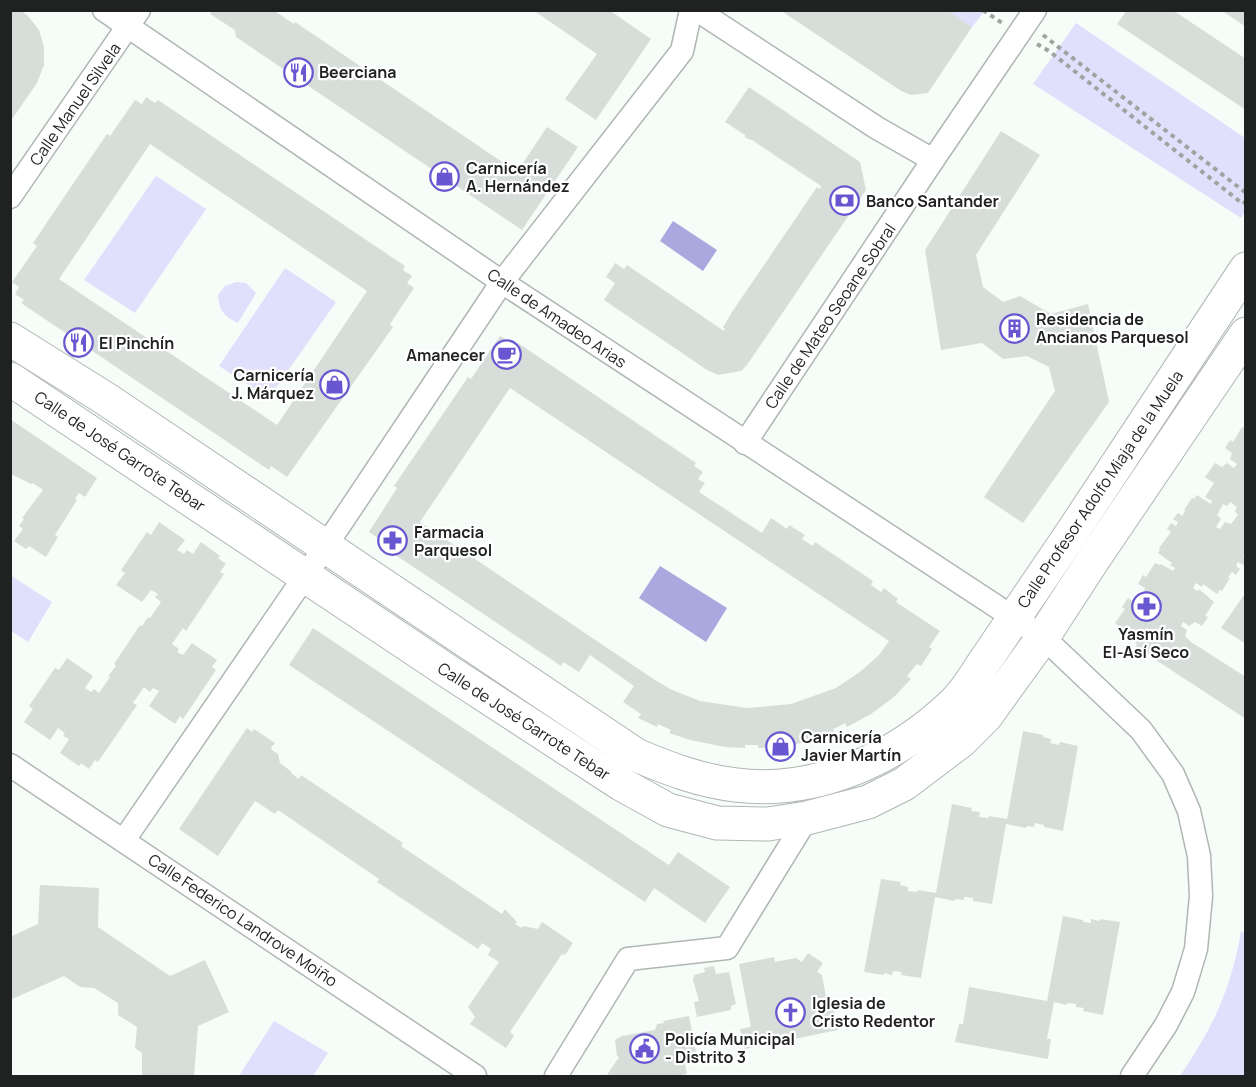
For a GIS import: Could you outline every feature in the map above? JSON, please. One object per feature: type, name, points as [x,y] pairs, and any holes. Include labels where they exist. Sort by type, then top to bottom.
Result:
[{"type":"street","name":"Calle de Amadeo Arias","points":[[104,10],[134,18],[502,282],[1043,637],[1142,730],[1173,774],[1189,811],[1199,856],[1201,896],[1196,949],[1183,992],[1166,1026],[1132,1077]]},
{"type":"street","points":[[124,840],[305,574],[326,547],[502,282],[682,51],[691,10]]},
{"type":"street","points":[[697,10],[877,128],[933,160]]},
{"type":"street","name":"Calle Manuel Silvela","points":[[10,197],[134,18]]},
{"type":"street","name":"Calle de Mateo Seoane Sobral","points":[[746,443],[1027,22]]},
{"type":"street","name":"Calle Profesor Adolfo Miaja de la Muela","points":[[1014,619],[1245,269]]},
{"type":"street","name":"Calle de José Garrote Tebar","points":[[10,339],[106,399],[636,755],[674,771],[738,785],[770,786],[819,779],[854,770],[892,750],[956,702],[1014,619]]},
{"type":"street","name":"Calle Profesor Adolfo Miaja de la Muela","points":[[1043,637],[1093,560],[1243,344]]},
{"type":"street","name":"Calle de José Garrote Tebar","points":[[10,379],[621,784],[668,810],[717,823],[768,824],[807,818],[868,802],[904,784],[961,741],[986,716],[1043,637]]},
{"type":"street","name":"Calle Federico Landrove Moiño","points":[[10,765],[475,1077]]},
{"type":"street","points":[[556,1077],[628,959],[727,948],[807,818]]},
{"type":"path","points":[[982,10],[1027,22],[1245,194]]},
{"type":"path","points":[[1027,22],[1049,51],[1243,204],[1245,201]]},
{"type":"shaded area","points":[[947,11],[985,11],[972,27]]},
{"type":"shaded area","points":[[1076,23],[1245,138],[1245,211],[1241,218],[1033,84]]},
{"type":"shaded area","points":[[156,176],[206,209],[135,313],[84,280]]},
{"type":"shaded area","points":[[285,268],[336,302],[269,398],[219,366]]},
{"type":"shaded area","points":[[236,282],[246,283],[256,293],[238,323],[223,312],[218,295],[225,286]]},
{"type":"shaded area","points":[[10,575],[52,602],[28,642],[11,631]]},
{"type":"shaded area","points":[[1241,931],[1246,934],[1245,1076],[1180,1076],[1202,1041],[1219,1007],[1232,972]]},
{"type":"shaded area","points":[[274,1021],[328,1053],[313,1076],[239,1076]]},
{"type":"water","points":[[673,221],[717,250],[703,271],[660,241]]},
{"type":"water","points":[[660,566],[727,608],[706,642],[639,598]]},
{"type":"building","points":[[10,10],[20,10],[39,30],[44,47],[44,65],[37,83],[10,122]]},
{"type":"building","points":[[213,10],[273,10],[294,24],[295,22],[517,172],[547,127],[578,147],[522,230],[236,37],[235,30],[210,14]]},
{"type":"building","points":[[533,10],[609,10],[651,39],[596,120],[565,99],[597,54]]},
{"type":"building","points":[[780,10],[947,10],[972,27],[928,93],[911,95],[901,91]]},
{"type":"building","points":[[1127,10],[1170,10],[1173,13],[1174,11],[1246,59],[1246,110],[1117,24]]},
{"type":"building","points":[[1221,10],[1246,10],[1246,27],[1243,25]]},
{"type":"building","points":[[749,87],[860,162],[866,190],[747,365],[741,371],[718,375],[707,370],[604,300],[615,283],[606,277],[615,263],[624,269],[627,265],[724,331],[723,327],[732,312],[817,187],[820,189],[821,186],[725,122]]},
{"type":"building","points":[[146,97],[155,103],[158,100],[405,266],[403,270],[412,276],[407,283],[414,288],[390,324],[393,327],[287,477],[271,466],[269,470],[21,303],[24,300],[15,294],[19,287],[12,282],[37,246],[33,243],[107,134],[110,136],[135,100],[142,104]],"holes":[[[150,144],[367,291],[277,425],[59,279]]]},
{"type":"building","name":"Residencia de Ancianos Parquesol","points":[[1001,131],[1040,155],[976,255],[983,287],[1003,302],[1020,296],[1051,314],[1088,304],[1109,402],[1023,523],[984,497],[1055,391],[1049,367],[1027,356],[1003,359],[982,343],[941,350],[925,250]]},
{"type":"building","points":[[500,336],[516,346],[518,343],[696,463],[694,466],[703,472],[698,479],[705,483],[699,492],[762,533],[771,518],[787,529],[789,525],[805,535],[802,539],[813,546],[815,542],[873,581],[871,585],[881,592],[884,588],[898,599],[896,602],[940,631],[929,647],[932,649],[921,666],[917,664],[907,676],[911,679],[894,697],[871,714],[847,727],[845,723],[833,729],[835,733],[819,739],[782,747],[758,748],[758,745],[745,745],[745,748],[725,747],[669,733],[671,730],[658,724],[657,727],[638,718],[641,714],[623,702],[634,686],[590,655],[579,672],[563,662],[561,666],[382,546],[384,542],[369,532],[397,488],[394,486],[468,377],[471,379]],"holes":[[[510,388],[889,641],[879,655],[861,671],[836,688],[791,704],[747,708],[700,701],[670,689],[652,678],[420,522]]]},
{"type":"building","points":[[10,419],[97,478],[85,497],[79,493],[75,499],[77,500],[55,535],[58,537],[46,557],[29,546],[26,549],[14,541],[23,529],[19,526],[24,519],[22,518],[43,490],[11,474]]},
{"type":"building","points":[[1242,427],[1246,429],[1246,524],[1243,525],[1246,527],[1246,552],[1243,556],[1246,561],[1243,565],[1238,562],[1236,566],[1240,569],[1236,575],[1232,572],[1222,591],[1220,590],[1217,594],[1203,584],[1202,587],[1196,583],[1193,588],[1198,591],[1199,589],[1214,602],[1202,626],[1195,622],[1189,626],[1183,622],[1181,626],[1187,630],[1185,636],[1191,642],[1246,677],[1246,719],[1136,647],[1137,644],[1134,641],[1137,637],[1118,628],[1119,626],[1115,623],[1125,609],[1122,607],[1128,598],[1135,603],[1140,599],[1147,603],[1150,599],[1143,595],[1145,588],[1138,584],[1143,575],[1146,577],[1155,563],[1173,571],[1175,568],[1158,553],[1171,532],[1167,529],[1171,523],[1176,526],[1178,522],[1173,519],[1178,513],[1182,516],[1192,498],[1194,499],[1197,495],[1211,504],[1212,501],[1205,497],[1214,483],[1205,477],[1215,463],[1222,467],[1227,463],[1234,468],[1237,464],[1230,459],[1232,453],[1225,448],[1230,440],[1233,442]],"holes":[[[1230,502],[1237,507],[1235,511],[1238,515],[1231,524],[1225,522],[1220,529],[1216,527],[1221,519],[1217,515],[1223,504],[1227,506]]]},
{"type":"building","points":[[159,522],[185,540],[177,550],[184,554],[187,550],[193,554],[201,542],[220,556],[218,558],[226,564],[220,572],[224,574],[186,631],[183,628],[172,644],[179,649],[177,652],[183,655],[192,643],[217,660],[212,667],[216,670],[183,719],[180,716],[175,724],[149,706],[159,691],[153,688],[150,692],[144,687],[133,703],[137,705],[98,762],[95,760],[89,769],[81,763],[79,766],[60,753],[69,739],[63,736],[65,733],[58,728],[50,740],[24,722],[33,709],[29,706],[55,668],[59,670],[67,658],[93,676],[85,688],[91,692],[94,689],[99,693],[116,666],[114,664],[140,625],[142,626],[148,617],[150,618],[161,602],[155,597],[158,594],[151,590],[142,602],[116,585],[125,573],[121,570],[147,532],[151,535]]},
{"type":"building","points":[[1246,592],[1246,644],[1221,628]]},
{"type":"building","points":[[313,628],[669,865],[678,852],[730,887],[705,923],[654,888],[645,902],[289,665]]},
{"type":"building","points":[[247,728],[252,732],[254,729],[275,743],[271,748],[278,754],[280,763],[299,779],[301,775],[403,843],[401,846],[502,914],[505,909],[517,922],[515,924],[522,928],[523,926],[538,929],[542,922],[573,943],[565,955],[562,954],[510,1032],[514,1036],[506,1048],[470,1024],[475,1017],[468,1007],[499,962],[488,955],[491,949],[482,943],[478,949],[377,882],[379,879],[278,810],[275,814],[255,801],[218,856],[179,829]]},
{"type":"building","points":[[1023,731],[1043,735],[1051,739],[1050,743],[1059,745],[1060,742],[1078,746],[1063,831],[1035,823],[1034,827],[1027,826],[1026,828],[1006,824],[992,904],[973,901],[973,898],[964,897],[964,900],[955,899],[955,901],[935,897],[921,978],[901,975],[902,972],[893,971],[892,975],[864,972],[881,879],[901,882],[900,885],[908,887],[908,891],[936,893],[952,804],[972,808],[971,811],[980,812],[979,817],[1007,819]]},
{"type":"building","points":[[40,885],[99,888],[98,927],[170,976],[205,960],[229,1012],[198,1026],[194,1076],[142,1076],[142,1053],[135,1048],[137,1027],[118,1015],[118,1003],[94,988],[80,987],[64,976],[10,1000],[10,937],[38,924]]},
{"type":"building","points":[[1063,916],[1091,923],[1091,919],[1120,922],[1103,1015],[1083,1011],[1084,1008],[1076,1007],[1076,1004],[1067,1003],[1067,1005],[1054,1002],[1047,1039],[1051,1039],[1048,1059],[955,1042],[959,1024],[963,1024],[969,987],[1047,1001]]},
{"type":"building","name":"Iglesia de Cristo Redentor","points":[[808,953],[823,963],[817,972],[822,975],[826,997],[831,995],[838,1030],[745,1049],[740,1029],[751,1027],[739,964],[774,957],[775,962],[796,958],[802,962]]},
{"type":"building","points":[[714,966],[716,974],[729,972],[736,1004],[731,1006],[731,1010],[697,1017],[694,1002],[699,1001],[693,980],[694,975],[705,972],[704,968]]},
{"type":"building","points":[[689,1016],[698,1062],[685,1065],[687,1074],[676,1076],[607,1075],[619,1057],[615,1040],[622,1036],[655,1030],[657,1024],[664,1023],[663,1021]]},
{"type":"place","name":"Beerciana","points":[[298,72]]},
{"type":"place","name":"Carnicería A. Hernández","points":[[445,177]]},
{"type":"place","name":"Banco Santander","points":[[845,201]]},
{"type":"place","name":"Residencia de Ancianos Parquesol","points":[[1015,328]]},
{"type":"place","name":"El Pinchín","points":[[78,343]]},
{"type":"place","name":"Amanecer","points":[[506,355]]},
{"type":"place","name":"Carnicería J. Márquez","points":[[335,384]]},
{"type":"place","name":"Farmacia Parquesol","points":[[393,541]]},
{"type":"place","name":"Yasmín El-Así Seco","points":[[1146,606]]},
{"type":"place","name":"Carnicería Javier Martín","points":[[780,746]]},
{"type":"place","name":"Iglesia de Cristo Redentor","points":[[791,1012]]},
{"type":"place","name":"Policía Municipal - Distrito 3","points":[[644,1048]]}]
